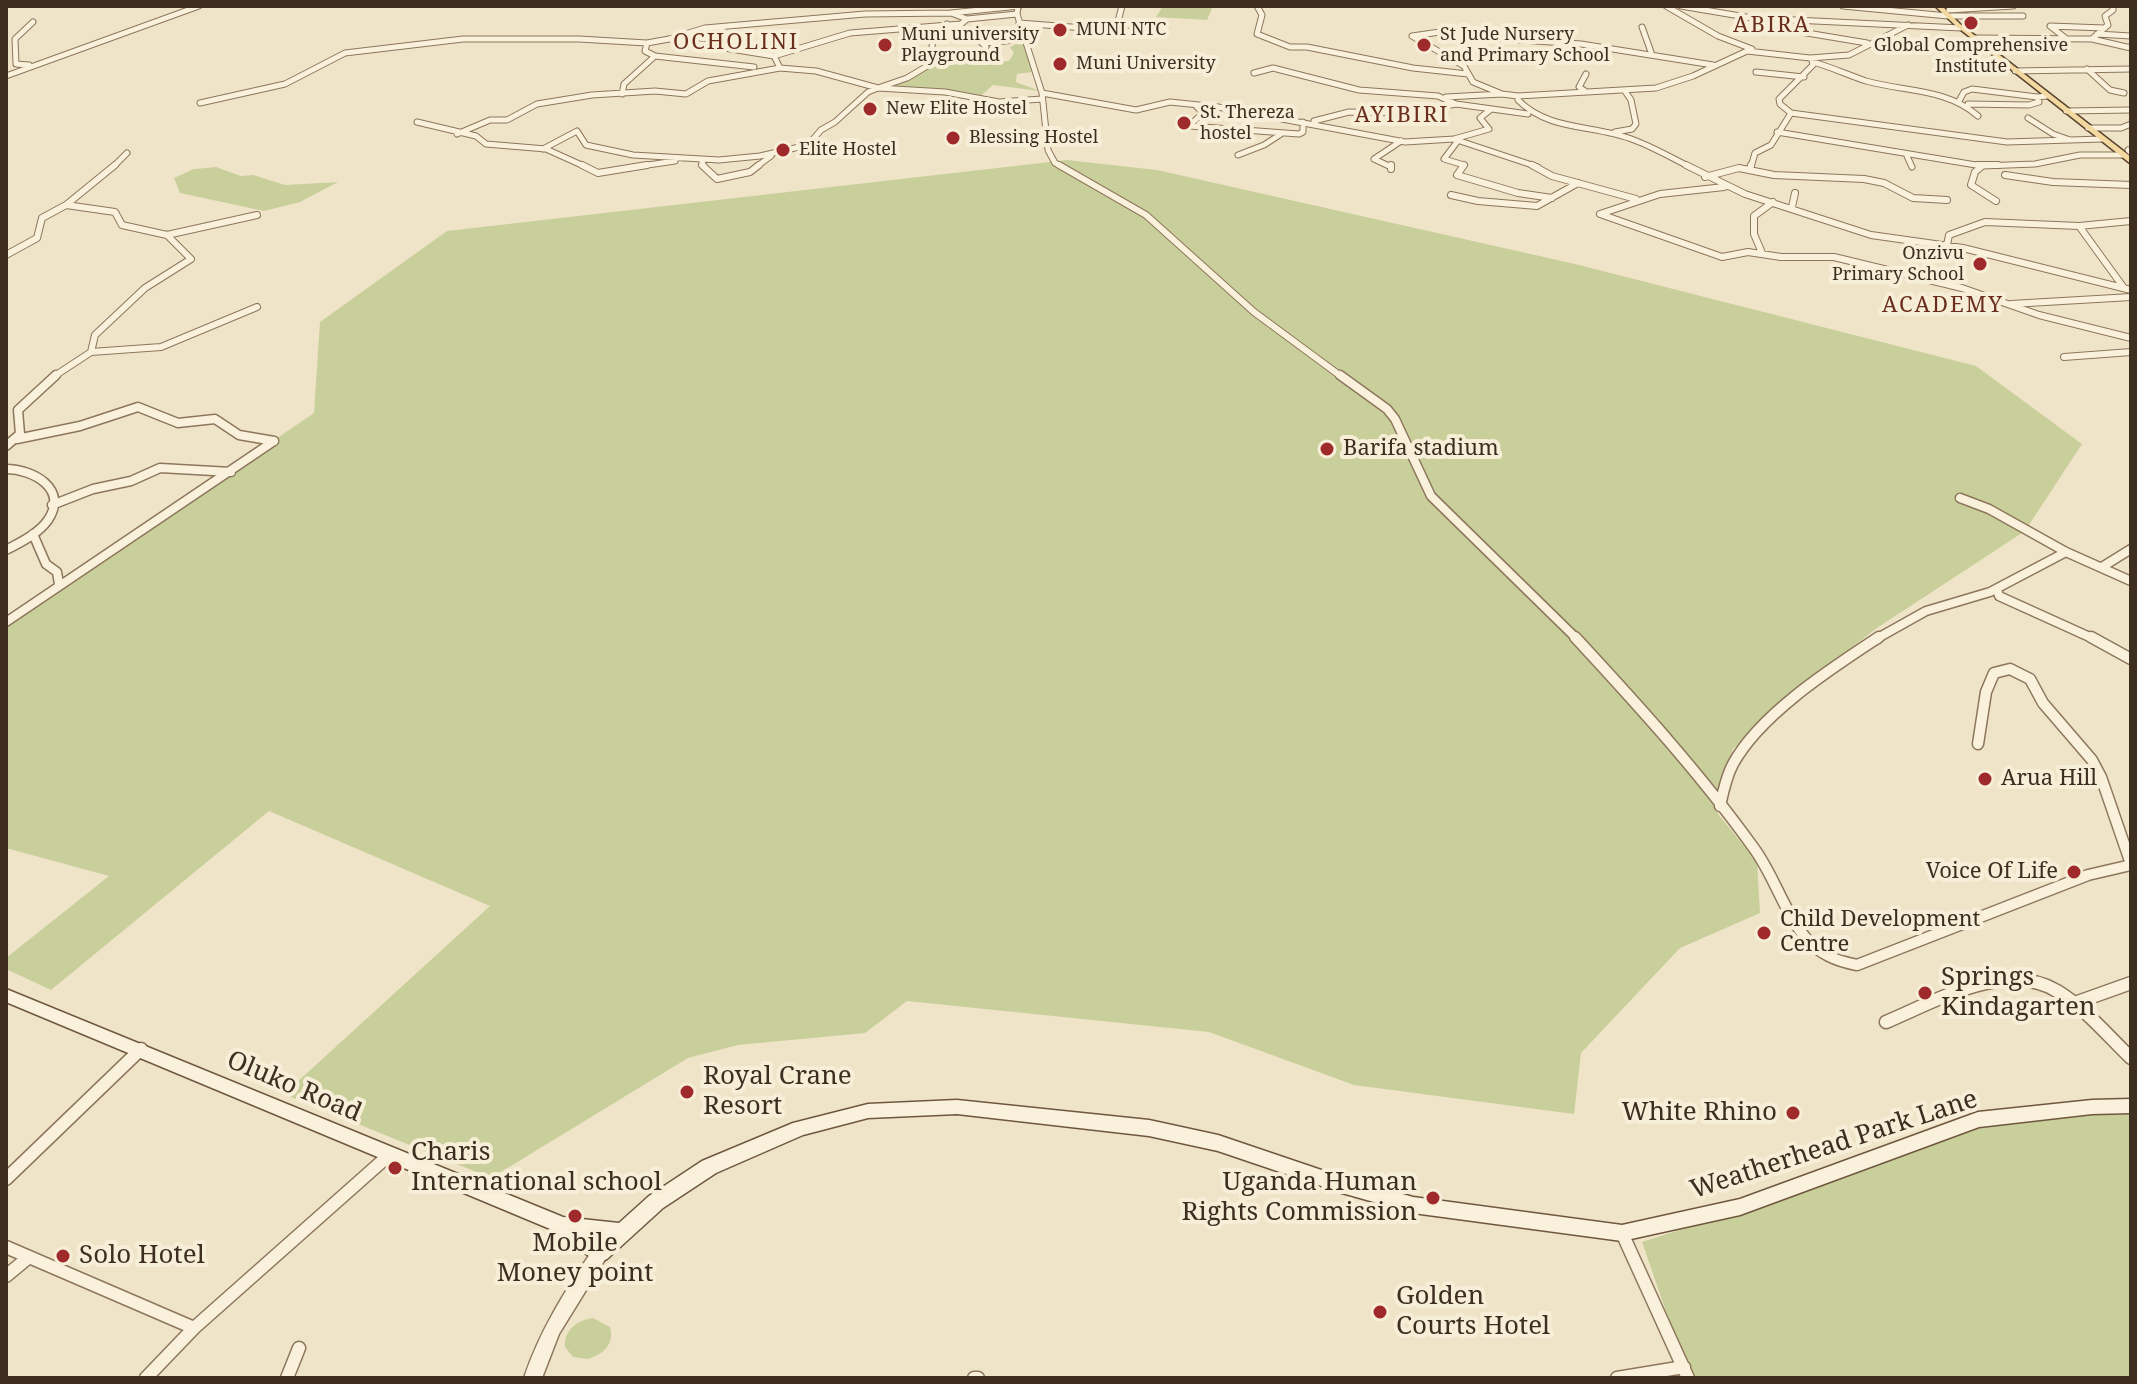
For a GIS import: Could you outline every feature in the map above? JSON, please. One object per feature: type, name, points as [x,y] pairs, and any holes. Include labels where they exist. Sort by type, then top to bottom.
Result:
[{"type":"main road","points":[[1943,11],[2066,111],[2128,155]]},
{"type":"main road","name":"Oluko Road","points":[[6,995],[141,1049],[388,1156],[562,1225],[620,1232]]},
{"type":"main road","name":"Weatherhead Park Lane","points":[[600,1253],[656,1202],[709,1167],[800,1128],[868,1111],[957,1107],[1008,1110],[1160,1130],[1218,1143],[1342,1185],[1413,1205],[1622,1233],[1740,1207],[1978,1120],[2092,1107],[2131,1106]]},
{"type":"main road","name":"Oluko Road","points":[[562,1225],[600,1253]]},
{"type":"street","points":[[6,76],[199,6]]},
{"type":"street","points":[[930,6],[938,13]]},
{"type":"street","points":[[200,103],[285,84],[336,56],[356,51],[483,38],[647,43],[695,30],[730,26],[865,14],[951,13],[1017,6],[1019,23],[1042,96],[1050,157],[1064,170],[1146,215],[1254,312],[1392,414],[1431,496],[1654,721],[1764,862],[1795,923],[1815,949],[1841,964],[1857,965],[2088,875],[2131,864],[2101,777],[2092,760],[2043,703],[2030,679],[2010,669],[1994,673],[1986,692],[1978,744]]},
{"type":"street","points":[[1116,29],[1122,6]]},
{"type":"street","points":[[1257,6],[1262,15],[1257,34],[1287,46],[1307,47],[1413,68],[1468,74]]},
{"type":"street","points":[[1666,6],[1722,38],[1757,51]]},
{"type":"street","points":[[1681,6],[1764,19],[1961,28]]},
{"type":"street","points":[[1843,6],[2023,16]]},
{"type":"street","points":[[1885,6],[1943,11],[2013,6]]},
{"type":"street","points":[[2094,36],[2109,24],[2105,16],[2113,10],[2113,6]]},
{"type":"street","points":[[1682,15],[1691,8]]},
{"type":"street","points":[[1764,19],[1765,10]]},
{"type":"street","points":[[951,13],[967,19],[1017,14]]},
{"type":"street","points":[[669,39],[774,56],[850,33],[961,24],[967,19]]},
{"type":"street","points":[[31,65],[16,64],[15,39],[33,22]]},
{"type":"street","points":[[1019,23],[1163,34]]},
{"type":"street","points":[[543,149],[577,131],[584,144],[623,154],[701,159],[774,155],[808,145],[821,130],[838,120],[868,92],[907,78],[939,59],[941,56],[932,48],[933,33],[947,24]]},
{"type":"street","points":[[1812,60],[1849,55],[1867,43],[1908,25]]},
{"type":"street","points":[[2068,40],[2050,26],[2104,28]]},
{"type":"street","points":[[1642,27],[1651,52]]},
{"type":"street","points":[[1502,94],[1473,82],[1466,68],[1412,36],[1442,32],[1447,35],[1651,52],[1713,65]]},
{"type":"street","points":[[1801,32],[1867,43]]},
{"type":"street","points":[[2094,36],[2131,48]]},
{"type":"street","points":[[1974,38],[2068,40],[2131,36]]},
{"type":"street","points":[[6,38],[15,39]]},
{"type":"street","points":[[986,47],[978,39],[986,43],[1024,39]]},
{"type":"street","points":[[647,43],[645,51],[655,56],[720,62],[723,66],[816,71],[878,88],[906,92],[945,92],[999,102],[1042,96],[1136,110],[1164,102],[1218,107],[1401,141],[1456,140],[1489,129],[1480,118],[1490,110]]},
{"type":"street","points":[[1254,73],[1273,68],[1359,90],[1446,97],[1518,96],[1663,86],[1746,51],[1757,51],[1812,60],[1872,82],[1962,103],[2034,105],[2040,100],[2037,97]]},
{"type":"street","points":[[622,94],[624,84],[655,56]]},
{"type":"street","points":[[774,56],[780,68]]},
{"type":"street","points":[[1812,60],[1804,77],[1779,100],[1791,113],[1999,141],[2045,144],[2102,139]]},
{"type":"street","points":[[457,134],[490,120],[507,120],[537,104],[592,95],[649,91],[689,93],[708,81],[771,68]]},
{"type":"street","points":[[2083,68],[2110,90],[2124,93]]},
{"type":"street","points":[[2015,71],[2131,69]]},
{"type":"street","points":[[1756,72],[1804,77]]},
{"type":"street","points":[[1586,74],[1579,87],[1589,92]]},
{"type":"street","points":[[1962,103],[1965,91],[1972,89],[2047,96]]},
{"type":"street","points":[[1612,133],[1632,129],[1636,124],[1631,100],[1625,91]]},
{"type":"street","points":[[1518,96],[1525,111],[1532,114],[1570,128],[1612,133],[1659,150],[1728,187],[1871,235],[1947,245],[2127,289]]},
{"type":"street","points":[[1446,97],[1456,104]]},
{"type":"street","points":[[1962,103],[1978,116]]},
{"type":"street","points":[[1306,122],[1349,112],[1411,113],[1456,104],[1532,114]]},
{"type":"street","points":[[1196,106],[1203,113],[1191,126],[1281,134],[1301,133],[1306,122]]},
{"type":"street","points":[[2066,111],[2131,110]]},
{"type":"street","points":[[1750,169],[1755,152],[1771,145],[1791,113]]},
{"type":"street","points":[[2028,118],[2053,134],[2074,141]]},
{"type":"street","points":[[417,122],[457,134],[476,136],[486,144],[543,149],[598,173],[674,161],[681,157]]},
{"type":"street","points":[[2088,128],[2121,128],[2131,124]]},
{"type":"street","points":[[1777,132],[1907,156],[1982,166],[2035,164],[2077,155],[2128,155]]},
{"type":"street","points":[[1238,155],[1268,144],[1281,134]]},
{"type":"street","points":[[1456,140],[1578,183],[1636,199]]},
{"type":"street","points":[[1456,140],[1444,159],[1464,165],[1456,172],[1457,175],[1518,193],[1552,198]]},
{"type":"street","points":[[1391,169],[1391,165],[1374,159],[1401,141]]},
{"type":"street","points":[[6,255],[37,238],[42,218],[98,182],[127,153]]},
{"type":"street","points":[[701,159],[702,166],[717,179],[750,172],[774,155]]},
{"type":"street","points":[[1907,156],[1912,167]]},
{"type":"street","points":[[1982,166],[1975,172],[1971,185],[1996,201]]},
{"type":"street","points":[[1705,177],[1738,168],[1750,169],[1774,175],[1876,181],[1913,198],[1947,200]]},
{"type":"street","points":[[2005,175],[2053,182],[2131,185]]},
{"type":"street","points":[[1451,195],[1533,206],[1578,183]]},
{"type":"street","points":[[1728,187],[1668,190],[1600,214],[1722,257],[1742,252],[1845,260],[1962,288],[2007,304],[2131,338]]},
{"type":"street","points":[[1792,207],[1795,193]]},
{"type":"street","points":[[1762,253],[1754,234],[1754,216],[1773,202]]},
{"type":"street","points":[[66,205],[115,212],[122,225],[167,235],[257,215]]},
{"type":"street","points":[[1947,245],[1949,235],[1985,222],[2079,226],[2131,221]]},
{"type":"street","points":[[2079,226],[2127,289]]},
{"type":"street","points":[[91,352],[95,335],[125,305],[149,285],[191,259],[167,235]]},
{"type":"street","points":[[2007,304],[2131,297]]},
{"type":"street","points":[[6,446],[20,434],[18,410],[52,377],[91,352],[168,345],[241,311],[257,307]]},
{"type":"street","points":[[2064,357],[2131,352]]},
{"type":"street","points":[[6,622],[274,441],[239,435],[217,419],[178,423],[138,407],[80,426],[16,439]]},
{"type":"street","points":[[52,505],[93,489],[131,481],[160,468],[231,472]]},
{"type":"street","points":[[6,469],[27,469],[41,477],[50,492],[52,505],[51,514],[33,534],[6,550]]},
{"type":"street","points":[[1960,498],[1989,509],[2066,552],[2131,581]]},
{"type":"street","points":[[33,534],[46,564],[57,572],[59,584]]},
{"type":"street","points":[[2102,567],[2131,549]]},
{"type":"street","points":[[1720,806],[1732,765],[1739,754],[1798,698],[1897,624],[1931,608],[1997,589],[2066,552]]},
{"type":"street","points":[[1997,589],[1999,596],[2064,623],[2131,659]]},
{"type":"street","points":[[1886,1022],[2010,978],[2026,978],[2043,984],[2072,1004],[2131,1058]]},
{"type":"street","points":[[2072,1004],[2131,983]]},
{"type":"street","points":[[6,1179],[141,1049]]},
{"type":"street","points":[[146,1378],[194,1328],[388,1156]]},
{"type":"street","points":[[1617,1378],[1686,1372],[1622,1233]]},
{"type":"street","points":[[6,1247],[194,1328]]},
{"type":"street","name":"Weatherhead Park Lane","points":[[533,1378],[539,1356],[559,1316],[600,1253]]},
{"type":"street","points":[[6,1276],[29,1257]]},
{"type":"street","points":[[287,1378],[299,1348]]},
{"type":"green space","points":[[1163,6],[1213,6],[1207,20],[1156,17]]},
{"type":"green space","points":[[1025,45],[1032,72],[1017,74],[1016,82],[1040,91],[993,85],[978,98],[881,87],[944,56],[957,53],[986,53],[986,58],[994,62],[1009,61],[1014,53],[1010,47]]},
{"type":"green space","points":[[1067,160],[1157,170],[1575,264],[1976,366],[2082,444],[2025,531],[1877,628],[1790,694],[1733,749],[1717,793],[1718,814],[1757,862],[1760,913],[1680,948],[1581,1053],[1574,1114],[1354,1085],[1209,1032],[907,1001],[865,1033],[738,1045],[688,1058],[491,1178],[284,1094],[490,906],[269,811],[51,990],[6,969],[6,958],[109,876],[6,848],[6,622],[314,413],[320,322],[447,231]]},
{"type":"green space","points":[[216,167],[285,185],[338,182],[300,202],[264,211],[180,193],[174,178],[194,169]]},
{"type":"green space","points":[[2131,1111],[2131,1378],[1689,1378],[1642,1242],[1825,1183],[1999,1119]]},
{"type":"green space","points":[[593,1318],[610,1327],[609,1344],[603,1352],[593,1357],[573,1357],[565,1347],[569,1331],[582,1321]]},
{"type":"place","name":"Global Comprehensive Institute","points":[[1971,23]]},
{"type":"place","name":"MUNI NTC","points":[[1060,30]]},
{"type":"place","name":"Muni university Playground","points":[[885,45]]},
{"type":"place","name":"St Jude Nursery and Primary School","points":[[1424,45]]},
{"type":"place","name":"Muni University","points":[[1060,64]]},
{"type":"place","name":"New Elite Hostel","points":[[870,109]]},
{"type":"place","name":"St. Thereza hostel","points":[[1184,123]]},
{"type":"place","name":"Blessing Hostel","points":[[953,138]]},
{"type":"place","name":"Elite Hostel","points":[[783,150]]},
{"type":"place","name":"Onzivu Primary School","points":[[1980,264]]},
{"type":"place","name":"Barifa stadium","points":[[1327,449]]},
{"type":"place","name":"Arua Hill","points":[[1985,779]]},
{"type":"place","name":"Voice Of Life","points":[[2074,872]]},
{"type":"place","name":"Child Development Centre","points":[[1764,933]]},
{"type":"place","name":"Springs Kindagarten","points":[[1925,993]]},
{"type":"place","name":"Royal Crane Resort","points":[[687,1092]]},
{"type":"place","name":"White Rhino","points":[[1793,1113]]},
{"type":"place","name":"Charis International school","points":[[395,1168]]},
{"type":"place","name":"Uganda Human Rights Commission","points":[[1433,1198]]},
{"type":"place","name":"Mobile Money point","points":[[575,1216]]},
{"type":"place","name":"Solo Hotel","points":[[63,1256]]},
{"type":"place","name":"Golden Courts Hotel","points":[[1380,1312]]},
{"type":"district","name":"ABIRA","points":[[1772,26]]},
{"type":"district","name":"OCHOLINI","points":[[736,43]]},
{"type":"district","name":"AYIBIRI","points":[[1402,116]]},
{"type":"district","name":"ACADEMY","points":[[1943,306]]}]
